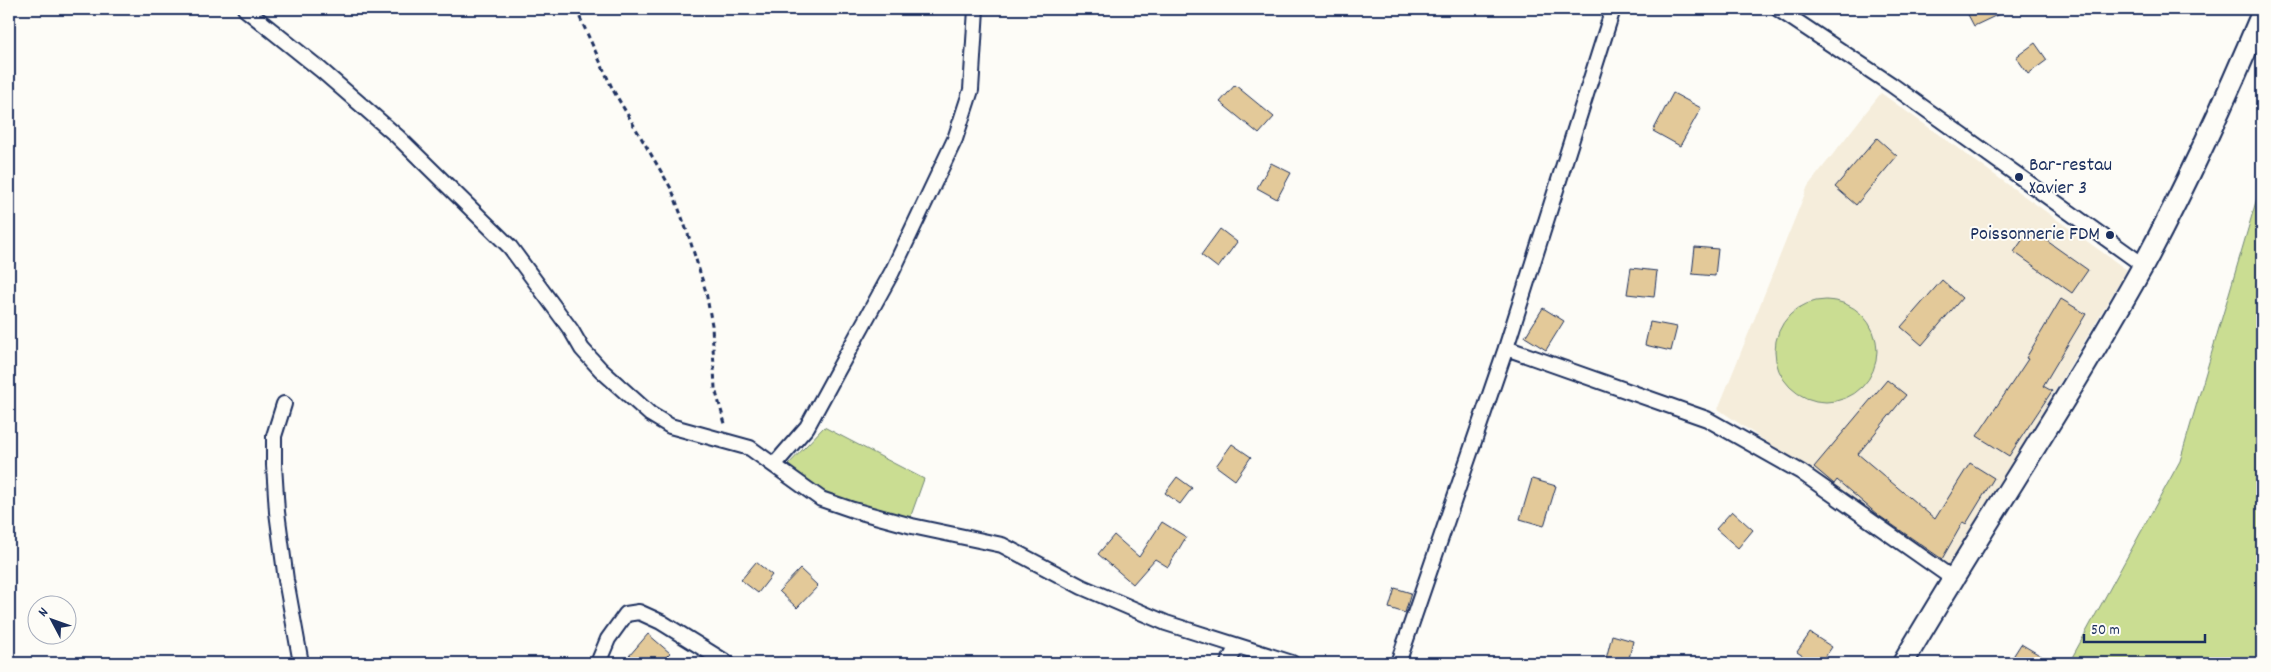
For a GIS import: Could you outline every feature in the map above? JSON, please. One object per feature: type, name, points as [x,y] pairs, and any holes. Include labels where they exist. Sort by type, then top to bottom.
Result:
[{"type":"street","points":[[245,9],[321,70],[398,137],[510,247],[571,330],[582,350],[650,414],[670,426],[750,448],[775,464],[799,485],[821,499],[912,526],[1002,545],[1082,587],[1166,623],[1292,663]]},
{"type":"street","points":[[775,464],[807,427],[892,272],[955,140],[971,90],[976,9]]},
{"type":"street","points":[[1398,663],[1506,348],[1613,9]]},
{"type":"street","points":[[1778,9],[1892,85],[2143,265]]},
{"type":"street","points":[[1903,663],[1952,578],[2069,392],[2143,265],[2224,103],[2262,13]]},
{"type":"street","points":[[1506,348],[1707,419],[1801,472],[1952,578]]},
{"type":"street","points":[[284,404],[274,436],[277,512],[286,580],[301,663]]},
{"type":"street","points":[[598,663],[608,639],[626,614],[639,612],[661,622],[727,663]]},
{"type":"street","points":[[1228,663],[1238,646]]},
{"type":"path","points":[[576,9],[613,90],[672,190],[689,237],[706,292],[712,325],[715,389],[730,442]]},
{"type":"shaded area","points":[[1881,93],[2127,270],[1950,567],[1718,409],[1808,186]]},
{"type":"green space","points":[[2262,181],[2262,663],[2069,663],[2180,461]]},
{"type":"green space","points":[[1826,300],[1836,301],[1855,308],[1869,322],[1876,341],[1876,361],[1869,380],[1855,394],[1836,401],[1826,402],[1816,401],[1797,394],[1783,380],[1776,361],[1775,351],[1776,341],[1783,322],[1797,308],[1816,301]]},
{"type":"green space","points":[[824,427],[924,479],[909,521],[827,496],[786,467]]},
{"type":"building","points":[[1965,9],[2010,9],[1974,26]]},
{"type":"building","points":[[2035,43],[2047,60],[2028,74],[2016,57]]},
{"type":"building","points":[[1235,85],[1274,117],[1259,134],[1220,102]]},
{"type":"building","points":[[1673,93],[1701,108],[1680,146],[1653,131]]},
{"type":"building","points":[[1877,138],[1897,156],[1856,205],[1835,187]]},
{"type":"building","points":[[1271,163],[1291,173],[1277,199],[1257,188]]},
{"type":"building","points":[[1220,229],[1237,242],[1218,268],[1201,255]]},
{"type":"building","points":[[2030,229],[2088,270],[2072,293],[2014,252]]},
{"type":"building","points":[[1695,247],[1718,249],[1715,276],[1692,274]]},
{"type":"building","points":[[1631,268],[1657,271],[1654,297],[1627,294]]},
{"type":"building","points":[[1942,280],[1962,298],[1922,345],[1901,327]]},
{"type":"building","points":[[2061,299],[2086,314],[2043,386],[2052,391],[2009,456],[1977,436],[2028,359],[2026,358]]},
{"type":"building","points":[[1543,308],[1564,321],[1546,350],[1525,337]]},
{"type":"building","points":[[1650,322],[1677,327],[1671,351],[1645,345]]},
{"type":"building","points":[[1887,380],[1906,395],[1858,454],[1935,519],[1970,463],[1994,478],[1966,524],[1963,522],[1942,559],[1878,515],[1837,480],[1834,484],[1814,467]]},
{"type":"building","points":[[1232,444],[1251,457],[1235,480],[1216,466]]},
{"type":"building","points":[[1177,477],[1192,488],[1180,504],[1165,493]]},
{"type":"building","points":[[1532,479],[1556,486],[1544,526],[1520,519]]},
{"type":"building","points":[[1732,511],[1753,530],[1738,548],[1716,529]]},
{"type":"building","points":[[1162,522],[1186,537],[1168,567],[1155,559],[1133,584],[1098,554],[1114,535],[1139,557]]},
{"type":"building","points":[[756,562],[772,575],[758,593],[741,580]]},
{"type":"building","points":[[800,569],[818,586],[797,608],[779,591]]},
{"type":"building","points":[[1395,588],[1411,593],[1405,613],[1389,608]]},
{"type":"building","points":[[1810,633],[1832,647],[1821,663],[1813,663],[1797,652]]},
{"type":"building","points":[[648,634],[670,653],[660,663],[623,663]]},
{"type":"building","points":[[1612,635],[1633,641],[1628,663],[1605,663]]},
{"type":"building","points":[[2021,644],[2053,663],[2009,663]]},
{"type":"place","name":"Bar-restau Xavier 3","points":[[2019,177]]},
{"type":"place","name":"Poissonnerie FDM","points":[[2110,235]]}]
